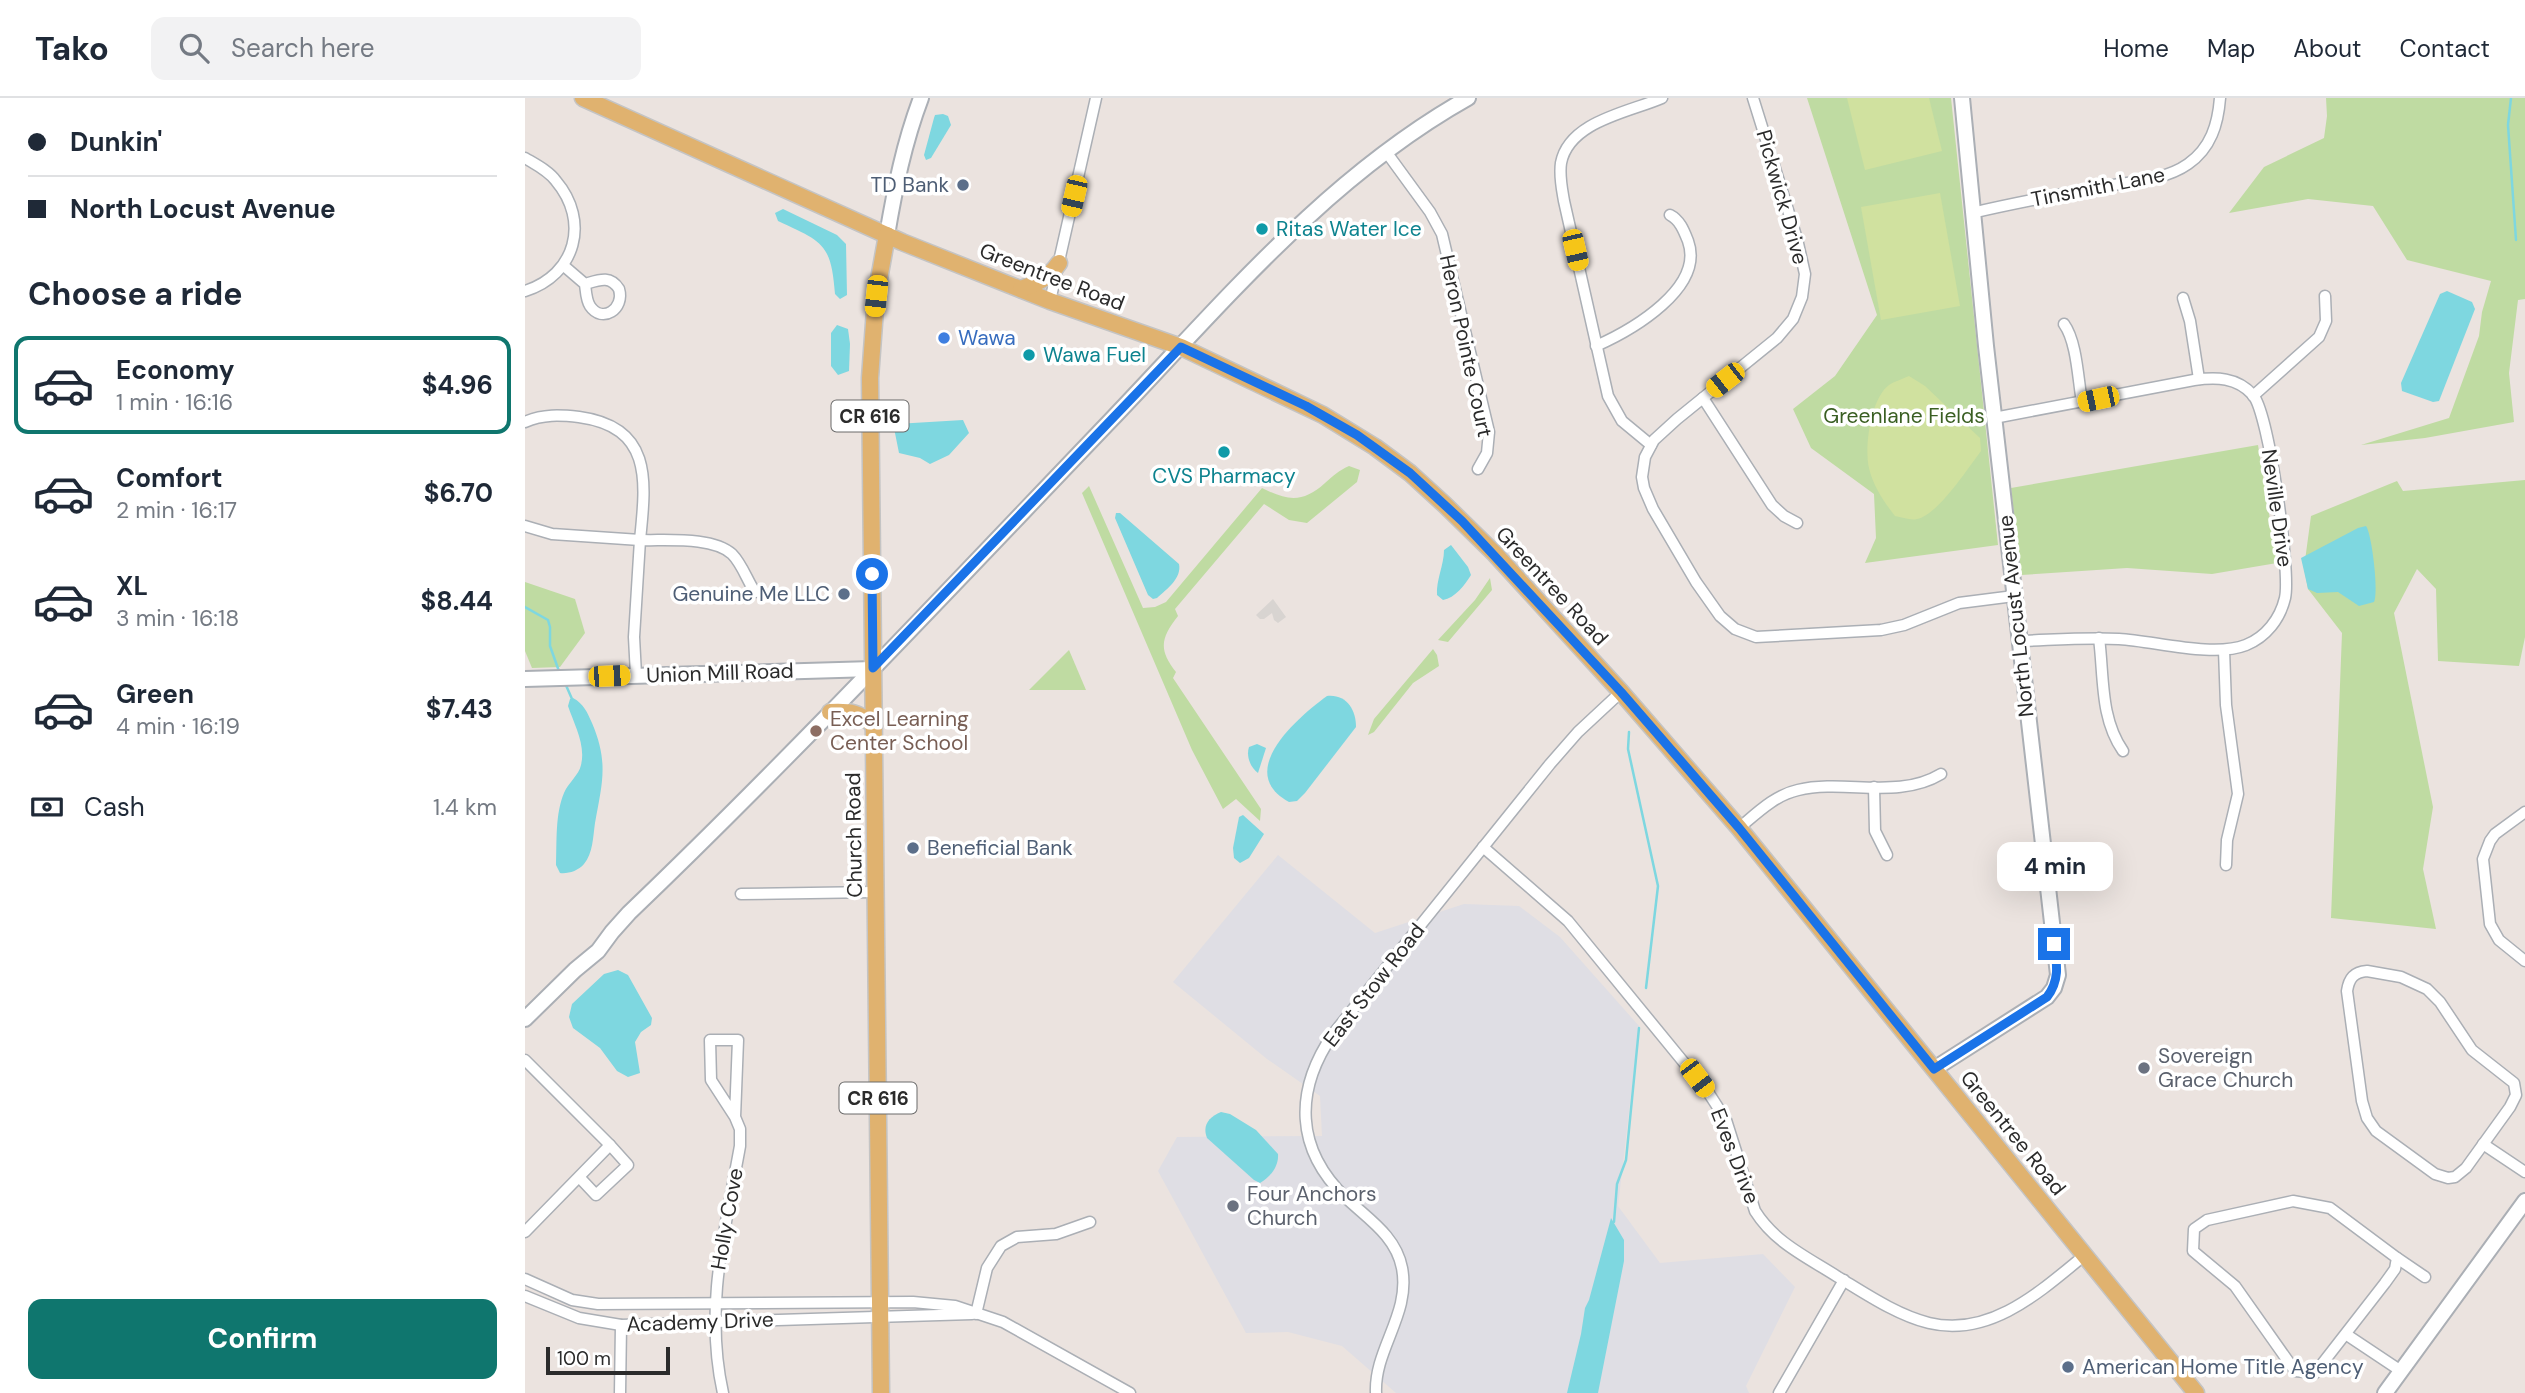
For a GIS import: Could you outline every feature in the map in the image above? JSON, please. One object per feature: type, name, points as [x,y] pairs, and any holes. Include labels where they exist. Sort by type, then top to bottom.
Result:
[{"type":"main road","name":"Greentree Road","points":[[583,98],[598,102],[887,235],[1051,301],[1181,347],[1312,409],[1357,435],[1401,467],[1437,497],[1495,554],[1621,692],[1739,828],[2196,1393]]},
{"type":"main road","name":"Church Road","points":[[881,1393],[870,365],[876,296],[887,235]]},
{"type":"main road","points":[[1021,289],[1044,279],[1059,263]]},
{"type":"main road","points":[[830,712],[851,711],[860,714],[874,726]]},
{"type":"street","points":[[887,235],[904,150],[921,98]]},
{"type":"street","points":[[1051,301],[1096,98]]},
{"type":"street","points":[[1662,98],[1581,132],[1569,145],[1561,162],[1560,181],[1611,406],[1627,427],[1651,444],[1645,457],[1642,477],[1644,488],[1653,509],[1714,608],[1727,624],[1746,634],[1780,637],[1904,625],[1959,603],[2014,596]]},
{"type":"street","name":"Pickwick Drive","points":[[1651,444],[1703,398],[1758,356],[1786,329],[1799,309],[1804,286],[1803,263],[1753,98]]},
{"type":"street","name":"North Locust Avenue","points":[[1934,1069],[2047,997],[2054,988],[2057,975],[2018,640],[1962,98]]},
{"type":"street","name":"Tinsmith Lane","points":[[1972,213],[2145,179],[2180,169],[2198,156],[2211,138],[2218,117],[2220,98]]},
{"type":"street","points":[[525,1018],[598,951],[629,913],[873,668],[1305,218],[1387,153],[1462,99]]},
{"type":"street","name":"Heron Pointe Court","points":[[1387,153],[1430,212],[1442,234],[1489,432],[1487,453],[1478,469]]},
{"type":"street","points":[[525,158],[554,178],[574,212],[572,244],[564,266],[546,282],[525,291]]},
{"type":"street","points":[[1597,346],[1624,332],[1663,303],[1678,289],[1688,274],[1692,265],[1690,248],[1680,224],[1670,215]]},
{"type":"street","points":[[564,266],[585,284]]},
{"type":"street","points":[[1994,418],[2199,379],[2234,381],[2253,396],[2319,337],[2326,321],[2325,296]]},
{"type":"street","points":[[2183,298],[2190,321],[2199,379]]},
{"type":"street","points":[[2064,324],[2071,338],[2082,402]]},
{"type":"street","name":"Neville Drive","points":[[2018,640],[2099,638],[2224,650],[2245,646],[2264,635],[2277,619],[2286,588],[2286,565],[2269,446],[2261,410],[2253,396]]},
{"type":"street","points":[[1703,398],[1772,505],[1797,523]]},
{"type":"street","points":[[525,422],[553,415],[585,418],[615,427],[629,439],[638,456],[642,474],[633,637],[636,675]]},
{"type":"street","points":[[525,526],[552,534],[695,542],[724,549],[738,563],[755,592]]},
{"type":"street","points":[[2099,638],[2107,719],[2114,738],[2123,751]]},
{"type":"street","points":[[2224,650],[2226,705],[2238,794],[2227,840],[2226,864]]},
{"type":"street","name":"Union Mill Road","points":[[525,679],[873,668]]},
{"type":"street","name":"East Stow Road","points":[[1376,1393],[1378,1373],[1404,1293],[1402,1267],[1391,1241],[1382,1230],[1339,1191],[1320,1168],[1309,1140],[1305,1110],[1306,1093],[1315,1062],[1333,1034],[1569,742],[1621,692]]},
{"type":"street","points":[[1739,828],[1770,803],[1798,790],[1911,786],[1941,774]]},
{"type":"street","points":[[1874,787],[1875,831],[1887,855]]},
{"type":"street","points":[[2525,812],[2495,834],[2483,859],[2490,924],[2499,940],[2525,961]]},
{"type":"street","name":"Eves Drive","points":[[1483,847],[1568,920],[1708,1092],[1726,1121],[1749,1197],[1763,1223],[1782,1242],[1844,1280],[1915,1318],[1929,1323],[1958,1325],[1986,1320],[2011,1310],[2086,1254]]},
{"type":"street","points":[[741,894],[875,892]]},
{"type":"street","points":[[2367,971],[2383,973],[2401,977],[2427,989],[2472,1050],[2514,1083],[2514,1101],[2483,1144],[2461,1173],[2455,1177],[2442,1177],[2370,1125],[2362,1101],[2348,999],[2348,984],[2355,974],[2367,971]]},
{"type":"street","name":"Holly Cove","points":[[723,1393],[716,1362],[714,1321],[718,1303],[719,1258],[740,1146],[740,1129],[711,1080],[710,1040],[738,1040],[735,1117]]},
{"type":"street","points":[[525,1060],[628,1165],[596,1195],[580,1178]]},
{"type":"street","points":[[2483,1144],[2525,1172]]},
{"type":"street","points":[[525,1232],[610,1145]]},
{"type":"street","points":[[2397,1258],[2395,1269],[2347,1335],[2315,1373],[2295,1371],[2235,1286],[2193,1251],[2194,1229],[2207,1220],[2294,1201],[2330,1208],[2425,1277]]},
{"type":"street","points":[[2385,1393],[2525,1201]]},
{"type":"street","points":[[976,1314],[987,1268],[1001,1246],[1017,1237],[1056,1234],[1090,1222]]},
{"type":"street","name":"Academy Drive","points":[[525,1279],[560,1296],[583,1303],[718,1303],[880,1310]]},
{"type":"street","points":[[1779,1393],[1844,1280]]},
{"type":"street","name":"Academy Drive","points":[[525,1296],[579,1318],[621,1325],[880,1310]]},
{"type":"street","points":[[880,1310],[944,1304],[990,1317],[1131,1393]]},
{"type":"street","points":[[619,1393],[621,1325]]},
{"type":"street","points":[[2347,1335],[2401,1371]]},
{"type":"shaded area","points":[[1273,599],[1286,617],[1278,623],[1272,613],[1264,619],[1256,615]]},
{"type":"shaded area","points":[[1278,855],[1375,933],[1464,904],[1519,906],[1560,937],[1639,1026],[1618,1206],[1660,1263],[1763,1254],[1795,1287],[1746,1386],[1749,1393],[1396,1393],[1342,1346],[1288,1332],[1246,1333],[1158,1171],[1177,1137],[1322,1136],[1320,1096],[1267,1059],[1173,982]]},
{"type":"green space","name":"Greenlane Fields","points":[[1807,98],[1951,98],[1998,545],[1865,563],[1876,538],[1874,494],[1811,448],[1793,409],[1835,376],[1877,315]]},
{"type":"green space","points":[[1847,98],[1929,98],[1942,151],[1865,170]]},
{"type":"green space","points":[[2326,98],[2525,98],[2525,299],[2518,300],[2509,373],[2514,422],[2425,438],[2361,445],[2449,418],[2479,336],[2482,312],[2491,281],[2407,260],[2373,206],[2308,199],[2229,213],[2264,167],[2324,138]]},
{"type":"green space","points":[[1940,193],[1960,306],[1881,320],[1861,207]]},
{"type":"green space","points":[[1909,376],[1925,386],[1980,438],[1981,451],[1943,500],[1925,516],[1915,519],[1895,516],[1883,499],[1871,475],[1867,448],[1873,411],[1883,391],[1889,385]]},
{"type":"green space","points":[[2258,445],[2277,563],[2212,574],[2127,568],[2021,575],[2011,488]]},
{"type":"green space","points":[[1349,466],[1360,470],[1357,482],[1307,523],[1289,520],[1264,504],[1175,609],[1178,616],[1165,637],[1166,657],[1176,672],[1173,678],[1261,809],[1260,821],[1236,799],[1223,809],[1192,750],[1082,493],[1089,486],[1143,608],[1155,607],[1166,602],[1262,488],[1280,496],[1302,497]]},
{"type":"green space","points":[[2525,480],[2525,637],[2519,666],[2438,661],[2436,589],[2417,569],[2394,613],[2433,807],[2423,869],[2436,929],[2331,918],[2342,633],[2308,589],[2304,568],[2311,516],[2397,481],[2403,491]]},
{"type":"green space","points":[[1490,578],[1492,590],[1448,642],[1438,640],[1475,600]]},
{"type":"green space","points":[[525,582],[575,599],[585,633],[560,667],[532,668],[525,651]]},
{"type":"green space","points":[[1433,649],[1439,666],[1413,683],[1374,732],[1368,735],[1374,719]]},
{"type":"green space","points":[[1069,650],[1086,690],[1029,690]]},
{"type":"water","points":[[935,115],[948,116],[951,125],[931,158],[926,160],[924,155]]},
{"type":"water","points":[[783,209],[837,235],[846,244],[847,295],[840,299],[835,294],[831,264],[822,246],[778,221],[775,213]]},
{"type":"water","points":[[2447,291],[2472,302],[2475,309],[2439,401],[2433,402],[2402,391],[2401,383],[2440,294]]},
{"type":"water","points":[[837,325],[848,329],[850,344],[849,371],[838,375],[831,366],[831,333]]},
{"type":"water","points":[[963,420],[969,433],[949,455],[930,464],[920,458],[899,453],[894,428],[896,424]]},
{"type":"water","points":[[1116,513],[1120,513],[1179,564],[1176,579],[1157,598],[1153,599],[1148,595],[1115,518]]},
{"type":"water","points":[[2366,526],[2374,564],[2374,602],[2359,606],[2338,592],[2317,593],[2308,589],[2301,558]]},
{"type":"water","points":[[1451,545],[1471,575],[1456,594],[1443,600],[1437,595],[1438,584],[1444,550]]},
{"type":"water","points":[[1327,696],[1340,697],[1349,704],[1356,727],[1305,793],[1297,801],[1289,802],[1274,790],[1268,776],[1269,761],[1287,731]]},
{"type":"water","points":[[573,698],[583,706],[592,723],[601,750],[603,773],[589,855],[579,868],[560,873],[556,865],[559,810],[566,789],[580,769],[582,757],[579,735],[568,706]]},
{"type":"water","points":[[1257,744],[1266,748],[1258,773],[1248,758],[1249,747]]},
{"type":"water","points":[[1243,815],[1264,834],[1249,858],[1240,863],[1234,858],[1233,848],[1239,817]]},
{"type":"water","points":[[618,970],[628,975],[652,1018],[651,1025],[641,1032],[635,1042],[640,1073],[628,1077],[617,1071],[600,1048],[573,1028],[569,1017],[572,1004],[604,974]]},
{"type":"water","points":[[1221,1112],[1230,1114],[1256,1130],[1278,1154],[1273,1170],[1260,1183],[1207,1138],[1205,1129],[1208,1122]]},
{"type":"water","points":[[1611,1218],[1624,1240],[1624,1261],[1598,1393],[1567,1393],[1585,1308]]},
{"type":"waterway","points":[[2511,98],[2508,125],[2516,240]]},
{"type":"waterway","points":[[525,607],[548,620],[550,646],[560,674]]},
{"type":"waterway","points":[[565,683],[572,699]]},
{"type":"waterway","points":[[1629,732],[1628,749],[1658,886],[1646,988]]},
{"type":"waterway","points":[[1614,1222],[1617,1184],[1626,1160],[1639,1028]]},
{"type":"place","name":"TD Bank","points":[[963,185]]},
{"type":"place","name":"Ritas Water Ice","points":[[1262,229]]},
{"type":"place","name":"Wawa","points":[[944,338]]},
{"type":"place","name":"Wawa Fuel","points":[[1029,355]]},
{"type":"place","name":"CVS Pharmacy","points":[[1224,452]]},
{"type":"place","name":"Genuine Me LLC","points":[[844,594]]},
{"type":"place","name":"Excel Learning Center School","points":[[816,731]]},
{"type":"place","name":"Beneficial Bank","points":[[913,848]]},
{"type":"place","name":"Sovereign Grace Church","points":[[2144,1068]]},
{"type":"place","name":"Four Anchors Church","points":[[1233,1206]]},
{"type":"place","name":"American Home Title Agency","points":[[2068,1367]]},
{"type":"route","points":[[872,574],[873,668],[1181,347],[1275,390],[1357,435],[1410,473],[1462,521],[1621,692],[1739,828],[1934,1069],[2047,997],[2054,988],[2057,975],[2054,944]]}]
